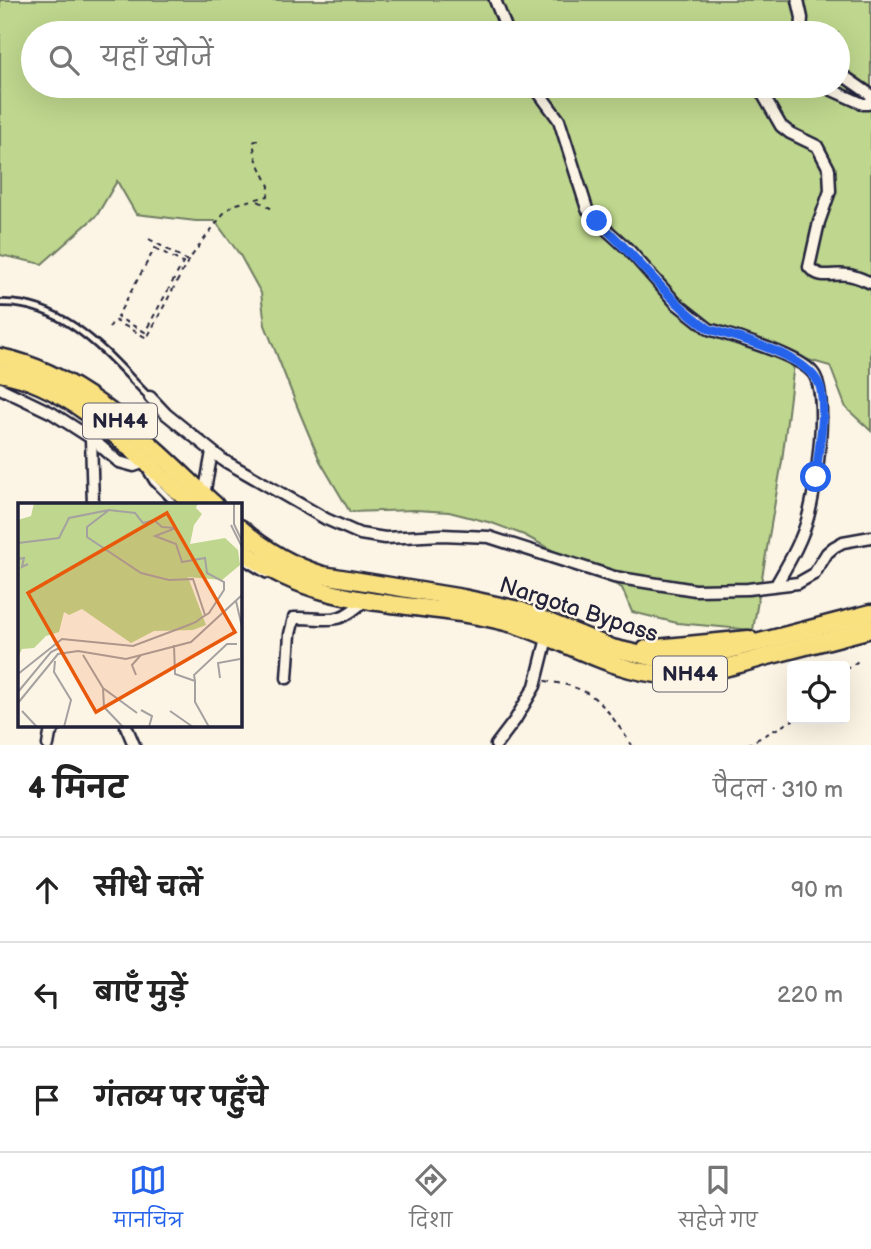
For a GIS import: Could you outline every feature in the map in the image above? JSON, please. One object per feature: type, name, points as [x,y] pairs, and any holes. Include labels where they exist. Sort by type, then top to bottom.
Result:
[{"type":"highway","name":"NH44","points":[[4,370],[44,387],[78,407],[145,462],[204,502]]},
{"type":"highway","name":"NH44","points":[[4,370],[46,371],[78,388],[135,433],[204,502]]},
{"type":"highway","name":"Nargota Bypass","points":[[242,530],[266,549],[308,571],[463,598],[644,657],[675,660],[710,655],[871,613]]},
{"type":"highway","name":"Nargota Bypass","points":[[242,550],[292,584],[334,594],[453,613],[516,617],[547,638],[634,671],[670,675],[713,671],[871,629]]},
{"type":"street","points":[[495,0],[503,21]]},
{"type":"street","points":[[798,0],[802,21]]},
{"type":"street","points":[[850,81],[871,96]]},
{"type":"street","points":[[543,98],[559,120],[587,209],[629,250],[676,303],[709,329],[789,358],[813,373],[818,382],[821,391],[821,416],[816,477],[808,518],[789,563],[776,585]]},
{"type":"street","points":[[765,98],[781,126],[817,146],[829,169],[830,191],[819,222],[809,267],[823,276],[849,275],[871,283]]},
{"type":"street","points":[[849,98],[863,104],[871,101]]},
{"type":"street","points":[[4,370],[33,402],[91,438],[119,462],[128,466],[145,462]]},
{"type":"street","points":[[150,397],[212,452],[326,519],[360,534],[385,538],[442,535],[489,537],[614,577],[695,590],[748,589],[805,581],[814,574],[834,547],[843,542],[871,537]]},
{"type":"street","points":[[91,438],[93,503]]},
{"type":"street","points":[[204,502],[212,452]]},
{"type":"street","points":[[287,678],[294,618],[331,621],[341,619],[366,599]]},
{"type":"street","points":[[496,745],[533,691],[547,638]]},
{"type":"street","points":[[48,745],[50,734],[55,727]]},
{"type":"street","points":[[126,727],[134,745]]},
{"type":"lane","points":[[0,303],[40,308],[61,318],[106,351],[150,397]]},
{"type":"lane","points":[[145,462],[149,475],[174,503]]},
{"type":"lane","points":[[242,560],[271,578]]},
{"type":"path","points":[[109,328],[114,320],[147,338],[188,261],[222,214],[233,205],[265,198],[269,186],[256,158],[253,142],[261,139]]},
{"type":"path","points":[[257,200],[272,209]]},
{"type":"path","points":[[149,239],[188,261]]},
{"type":"path","points":[[155,248],[183,263],[145,332],[117,317],[155,248]]},
{"type":"path","points":[[850,667],[860,660]]},
{"type":"path","points":[[537,680],[570,685],[599,700],[615,718],[632,745]]},
{"type":"path","points":[[747,745],[787,723]]},
{"type":"green space","points":[[0,0],[871,0],[871,431],[846,408],[830,366],[795,356],[782,461],[753,630],[677,623],[632,612],[622,588],[524,535],[492,523],[449,512],[350,512],[320,461],[299,411],[265,325],[261,293],[240,255],[215,221],[136,214],[117,181],[97,215],[42,264],[0,255]]},
{"type":"route","points":[[597,221],[629,250],[676,303],[709,329],[789,358],[813,373],[821,391],[816,477]]}]
